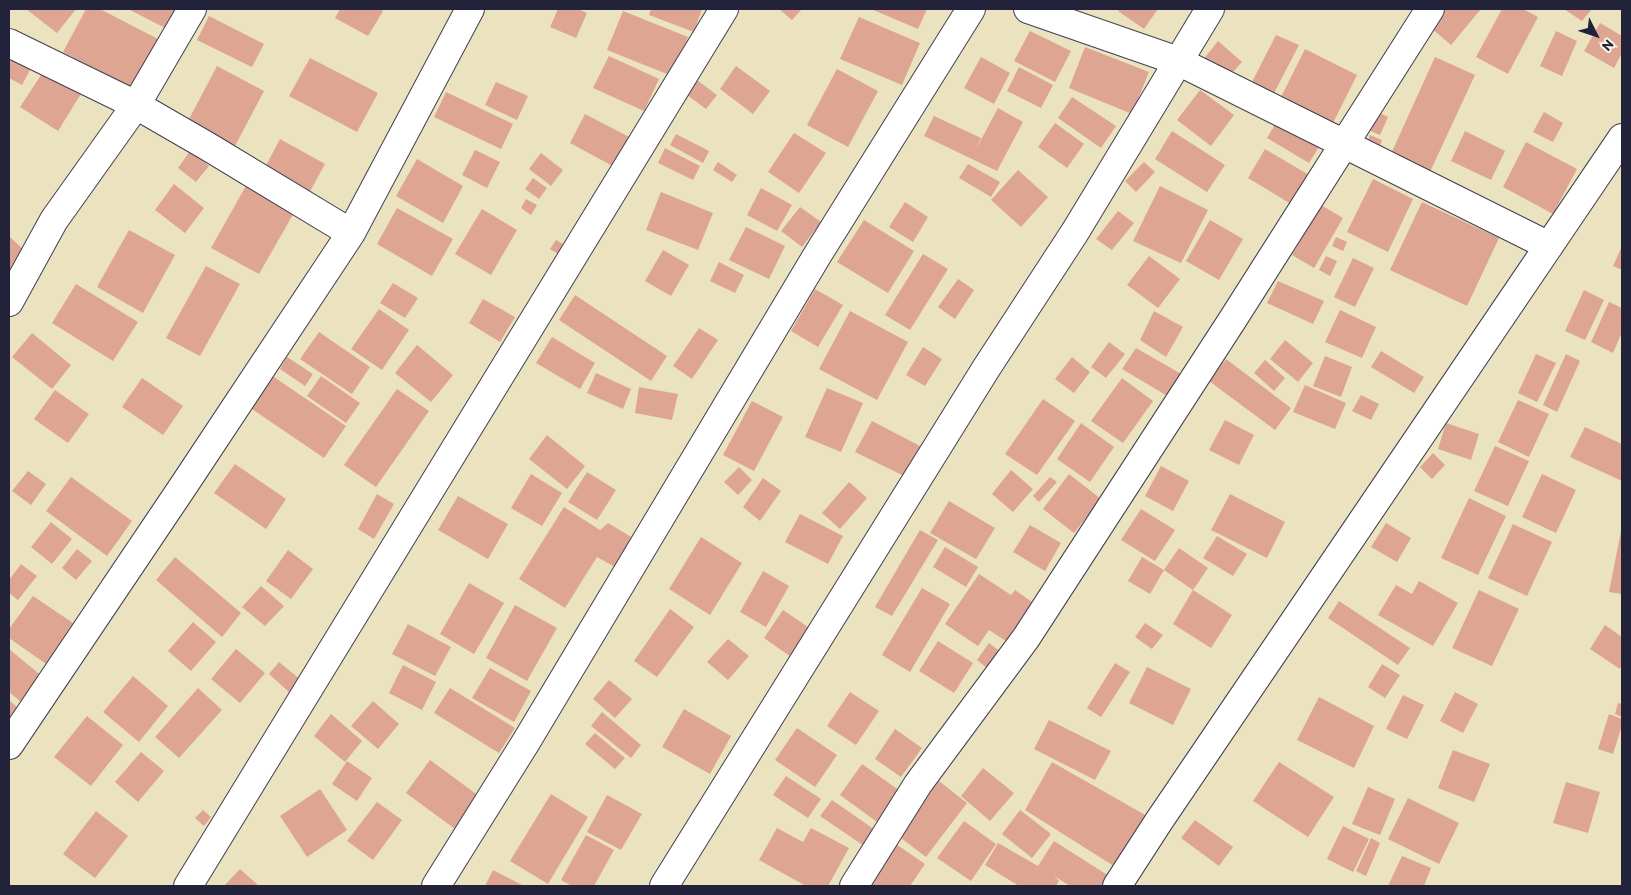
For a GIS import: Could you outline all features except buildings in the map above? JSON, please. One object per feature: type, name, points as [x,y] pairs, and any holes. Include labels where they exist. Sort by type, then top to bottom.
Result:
[{"type":"street","points":[[9,302],[54,220],[136,105],[192,9]]},
{"type":"street","points":[[9,745],[184,485],[350,233],[470,9]]},
{"type":"street","points":[[188,886],[724,9]]},
{"type":"street","points":[[436,886],[526,742],[818,254],[970,9]]},
{"type":"street","points":[[1028,9],[1178,62],[1548,246]]},
{"type":"street","points":[[664,886],[988,367],[1075,232],[1210,9]]},
{"type":"street","points":[[854,886],[918,784],[1026,638],[1430,9]]},
{"type":"street","points":[[9,43],[136,105],[350,233]]},
{"type":"street","points":[[1117,886],[1164,813],[1622,138]]}]
